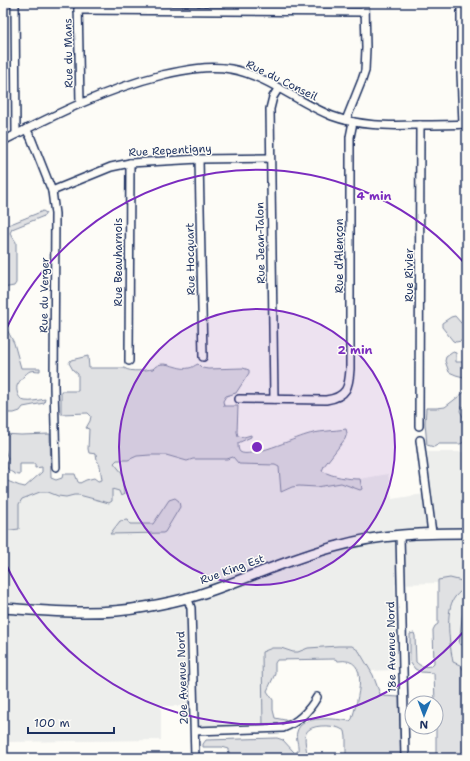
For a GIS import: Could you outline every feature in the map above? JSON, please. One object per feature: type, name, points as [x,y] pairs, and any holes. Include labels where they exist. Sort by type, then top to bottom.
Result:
[{"type":"main road","name":"Rue King Est","points":[[3,608],[87,612],[144,607],[198,594],[308,554],[336,546],[369,539],[400,535],[467,533]]},
{"type":"street","points":[[15,3],[16,134]]},
{"type":"street","name":"Rue d'Alençon","points":[[274,399],[334,399],[340,396],[347,389],[350,378],[350,121],[365,71],[365,3]]},
{"type":"street","points":[[461,3],[462,73],[465,124]]},
{"type":"street","points":[[78,6],[365,12]]},
{"type":"street","name":"Rue du Mans","points":[[78,6],[80,103]]},
{"type":"street","name":"Rue du Conseil","points":[[3,141],[80,103],[110,91],[175,72],[200,68],[221,68],[241,71],[323,112],[350,121],[377,126],[465,124]]},
{"type":"street","name":"Rue Jean-Talon","points":[[274,399],[270,109],[273,97],[278,89]]},
{"type":"street","name":"Rue Rivier","points":[[419,426],[420,125]]},
{"type":"street","name":"Rue du Verger","points":[[26,129],[52,191],[56,214],[54,386],[56,467]]},
{"type":"street","name":"Rue Repentigny","points":[[52,191],[106,169],[130,163],[199,159],[270,158]]},
{"type":"street","name":"Rue Hocquart","points":[[199,159],[203,357]]},
{"type":"street","name":"Rue Beauharnois","points":[[129,361],[130,163]]},
{"type":"street","points":[[239,399],[274,399]]},
{"type":"street","points":[[420,440],[432,533]]},
{"type":"street","name":"18e Avenue Nord","points":[[400,535],[405,758]]},
{"type":"street","name":"20e Avenue Nord","points":[[187,597],[191,608],[195,758]]},
{"type":"street","points":[[195,731],[283,728],[296,722],[302,717],[317,697]]},
{"type":"shaded area","points":[[43,211],[46,213],[44,216],[12,229],[10,233],[16,242],[16,283],[14,286],[3,288],[3,227]]},
{"type":"shaded area","points":[[455,316],[461,323],[467,325],[467,340],[456,342],[453,341],[442,327],[442,323]]},
{"type":"shaded area","points":[[3,322],[14,343],[21,368],[40,368],[40,371],[30,371],[21,380],[17,386],[18,395],[25,401],[45,399],[44,403],[23,407],[20,411],[14,413],[3,413]]},
{"type":"shaded area","points":[[453,352],[456,353],[456,362],[467,362],[467,378],[449,372],[445,361],[446,357]]},
{"type":"shaded area","points":[[88,356],[89,368],[124,368],[127,370],[138,371],[153,369],[161,364],[180,368],[191,368],[198,364],[202,368],[208,369],[243,368],[249,370],[249,373],[236,393],[226,396],[223,401],[224,406],[238,406],[238,436],[244,437],[251,435],[251,437],[238,443],[238,449],[240,452],[253,453],[310,434],[346,429],[347,433],[345,439],[324,466],[322,471],[331,475],[350,479],[360,479],[362,489],[360,490],[341,483],[317,487],[292,487],[281,492],[279,467],[275,465],[239,464],[233,457],[227,459],[193,459],[187,461],[166,455],[137,456],[128,460],[117,460],[114,463],[122,473],[124,494],[121,496],[119,491],[112,489],[112,501],[109,503],[79,495],[66,497],[48,492],[40,492],[22,499],[19,504],[19,529],[3,531],[3,480],[25,487],[42,472],[42,467],[35,468],[35,464],[20,464],[20,475],[9,470],[5,465],[8,459],[3,447],[3,434],[50,434],[51,478],[56,480],[62,478],[63,474],[75,474],[78,482],[80,483],[94,478],[98,481],[102,480],[96,454],[89,453],[88,449],[89,429],[86,428],[91,416],[88,413],[61,414],[61,391],[78,391],[78,374],[73,370],[69,363],[71,360]]},
{"type":"shaded area","points":[[467,390],[467,407],[461,407],[460,411],[467,424],[467,441],[460,444],[439,444],[434,447],[427,445],[425,423],[426,408],[445,407]]},
{"type":"shaded area","points":[[428,452],[467,452],[467,758],[439,758],[439,735],[444,735],[444,695],[439,695],[438,583],[395,584],[398,670],[370,671],[362,655],[262,656],[263,729],[190,731],[189,706],[161,706],[161,740],[3,742],[3,531],[18,529],[19,504],[22,499],[40,492],[48,492],[66,497],[79,495],[109,503],[112,500],[112,489],[119,491],[117,467],[114,463],[117,460],[128,460],[137,456],[166,455],[187,461],[193,459],[227,459],[234,457],[239,464],[275,465],[279,467],[282,492],[292,487],[317,487],[341,483],[362,489],[360,479],[388,474],[392,499],[430,493],[426,464],[428,460]]},
{"type":"shaded area","points":[[175,498],[179,501],[180,507],[165,532],[110,534],[120,521],[127,520],[130,524],[153,524],[169,500]]},
{"type":"shaded area","points":[[450,578],[466,582],[466,586],[456,596],[452,603],[449,629],[453,662],[460,665],[467,674],[467,758],[436,758],[436,735],[444,735],[444,695],[435,695],[434,673],[421,672],[415,669],[410,662],[410,634],[414,633],[416,662],[421,666],[431,666],[434,663],[433,630],[438,624],[438,580]]},
{"type":"shaded area","points":[[465,593],[467,593],[467,646],[459,644]]},
{"type":"shaded area","points":[[352,646],[359,651],[373,675],[380,694],[383,696],[399,697],[401,758],[346,758],[345,731],[339,728],[326,726],[308,730],[305,735],[307,753],[303,758],[229,758],[229,749],[222,747],[203,747],[206,740],[277,738],[283,740],[295,753],[298,751],[296,737],[297,732],[300,726],[305,722],[320,719],[350,721],[357,702],[360,681],[359,672],[355,665],[349,661],[338,661],[335,659],[277,660],[275,663],[275,674],[267,691],[273,700],[275,718],[288,722],[286,724],[263,727],[262,652],[272,648],[281,648],[298,652],[308,648]]}]
